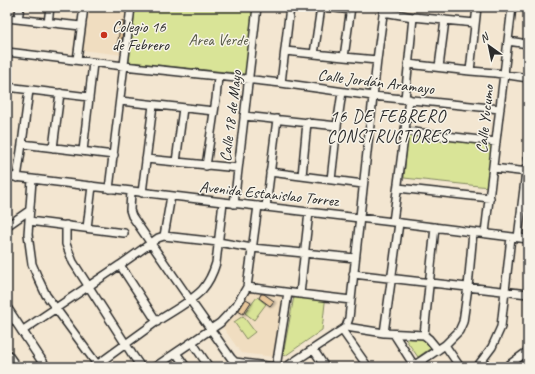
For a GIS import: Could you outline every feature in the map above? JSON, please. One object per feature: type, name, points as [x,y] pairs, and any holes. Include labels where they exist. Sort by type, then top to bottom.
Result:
[{"type":"main road","points":[[7,308],[46,367]]},
{"type":"main road","points":[[7,354],[16,367]]},
{"type":"street","points":[[18,19],[20,7]]},
{"type":"street","points":[[48,23],[50,7]]},
{"type":"street","points":[[77,60],[84,7]]},
{"type":"street","points":[[110,189],[131,7]]},
{"type":"street","name":"Calle 18 de Mayo","points":[[234,204],[257,7]]},
{"type":"street","points":[[281,84],[290,7]]},
{"type":"street","points":[[314,54],[322,7]]},
{"type":"street","points":[[327,7],[351,8],[344,57]]},
{"type":"street","points":[[470,71],[476,7]]},
{"type":"street","name":"Calle Yucumo","points":[[485,233],[512,7]]},
{"type":"street","points":[[286,367],[344,328],[348,318],[384,10],[413,17],[475,23]]},
{"type":"street","points":[[384,333],[392,279],[398,188],[405,131],[408,64],[413,17]]},
{"type":"street","points":[[7,18],[81,26]]},
{"type":"street","points":[[439,67],[445,20]]},
{"type":"street","points":[[508,41],[528,44]]},
{"type":"street","points":[[285,51],[377,60]]},
{"type":"street","name":"Calle Jordán Aramayo","points":[[7,52],[373,96],[500,109]]},
{"type":"street","points":[[83,151],[93,63]]},
{"type":"street","points":[[408,64],[528,78]]},
{"type":"street","points":[[206,166],[218,77]]},
{"type":"street","points":[[7,87],[89,96]]},
{"type":"street","points":[[10,178],[22,144],[29,90]]},
{"type":"street","points":[[331,180],[342,92]]},
{"type":"street","points":[[54,148],[60,93]]},
{"type":"street","points":[[120,101],[214,111]]},
{"type":"street","points":[[142,193],[153,105]]},
{"type":"street","points":[[176,162],[183,108]]},
{"type":"street","points":[[244,116],[337,126]]},
{"type":"street","points":[[266,207],[277,119]]},
{"type":"street","points":[[302,176],[307,122]]},
{"type":"street","points":[[405,131],[496,142]]},
{"type":"street","points":[[22,144],[114,156]]},
{"type":"street","points":[[477,367],[492,347],[501,327],[505,291],[527,171],[528,155]]},
{"type":"street","points":[[146,159],[238,168]]},
{"type":"street","points":[[493,168],[527,171]]},
{"type":"street","points":[[270,172],[363,184]]},
{"type":"street","name":"Avenida Estanislao Torrez","points":[[10,178],[92,186],[131,192],[396,222],[528,239]]},
{"type":"street","points":[[32,180],[28,234],[32,264],[46,294],[97,366],[190,300],[203,288],[214,271],[216,263],[222,202]]},
{"type":"street","points":[[87,228],[92,186]]},
{"type":"street","points":[[398,188],[490,198]]},
{"type":"street","points":[[131,192],[130,213],[210,329],[235,362],[276,367],[288,293]]},
{"type":"street","points":[[164,236],[170,196]]},
{"type":"street","points":[[155,367],[220,323],[236,306],[247,287],[258,206]]},
{"type":"street","points":[[7,226],[30,210]]},
{"type":"street","points":[[300,294],[309,212]]},
{"type":"street","points":[[29,221],[124,233]]},
{"type":"street","points":[[66,225],[66,244],[72,262],[141,367]]},
{"type":"street","points":[[424,335],[436,227]]},
{"type":"street","points":[[394,334],[414,367],[445,346],[459,331],[463,322],[468,287],[473,232]]},
{"type":"street","points":[[22,331],[150,243],[164,236],[218,242],[252,248],[355,258]]},
{"type":"street","points":[[120,265],[157,322]]},
{"type":"street","points":[[353,274],[528,294]]},
{"type":"street","points":[[247,287],[351,300]]},
{"type":"street","points":[[344,328],[394,334],[424,335],[438,350]]},
{"type":"street","points":[[344,328],[368,367]]},
{"type":"street","points":[[192,342],[209,367]]},
{"type":"street","points":[[445,346],[460,367]]},
{"type":"street","points":[[313,349],[325,367]]},
{"type":"street","points":[[506,367],[528,351]]},
{"type":"street","points":[[176,353],[186,367]]},
{"type":"shaded area","name":"Colegio 16 de Febrero","points":[[87,7],[127,7],[122,55],[81,50]]},
{"type":"shaded area","points":[[251,287],[285,291],[274,357],[241,353],[222,326],[237,311]]},
{"type":"green space","name":"Area Verde","points":[[135,7],[255,7],[247,71],[245,74],[129,62]]},
{"type":"green space","points":[[408,133],[495,140],[489,187],[404,178]]},
{"type":"green space","points":[[295,291],[326,294],[322,330],[285,356],[283,355]]},
{"type":"green space","points":[[257,297],[266,304],[254,320],[245,313]]},
{"type":"green space","points":[[243,316],[255,332],[246,339],[234,322]]},
{"type":"green space","points":[[399,330],[421,333],[427,331],[438,343],[418,357]]},
{"type":"building","points":[[121,21],[124,22],[121,47],[117,47]]},
{"type":"building","points":[[261,294],[264,294],[274,301],[270,306],[259,298]]},
{"type":"building","points":[[246,299],[251,302],[243,314],[238,311]]},
{"type":"place","name":"Colegio 16 de Febrero","points":[[104,35]]},
{"type":"district","name":"16 DE FEBRERO CONSTRUCTORES","points":[[388,126]]}]
